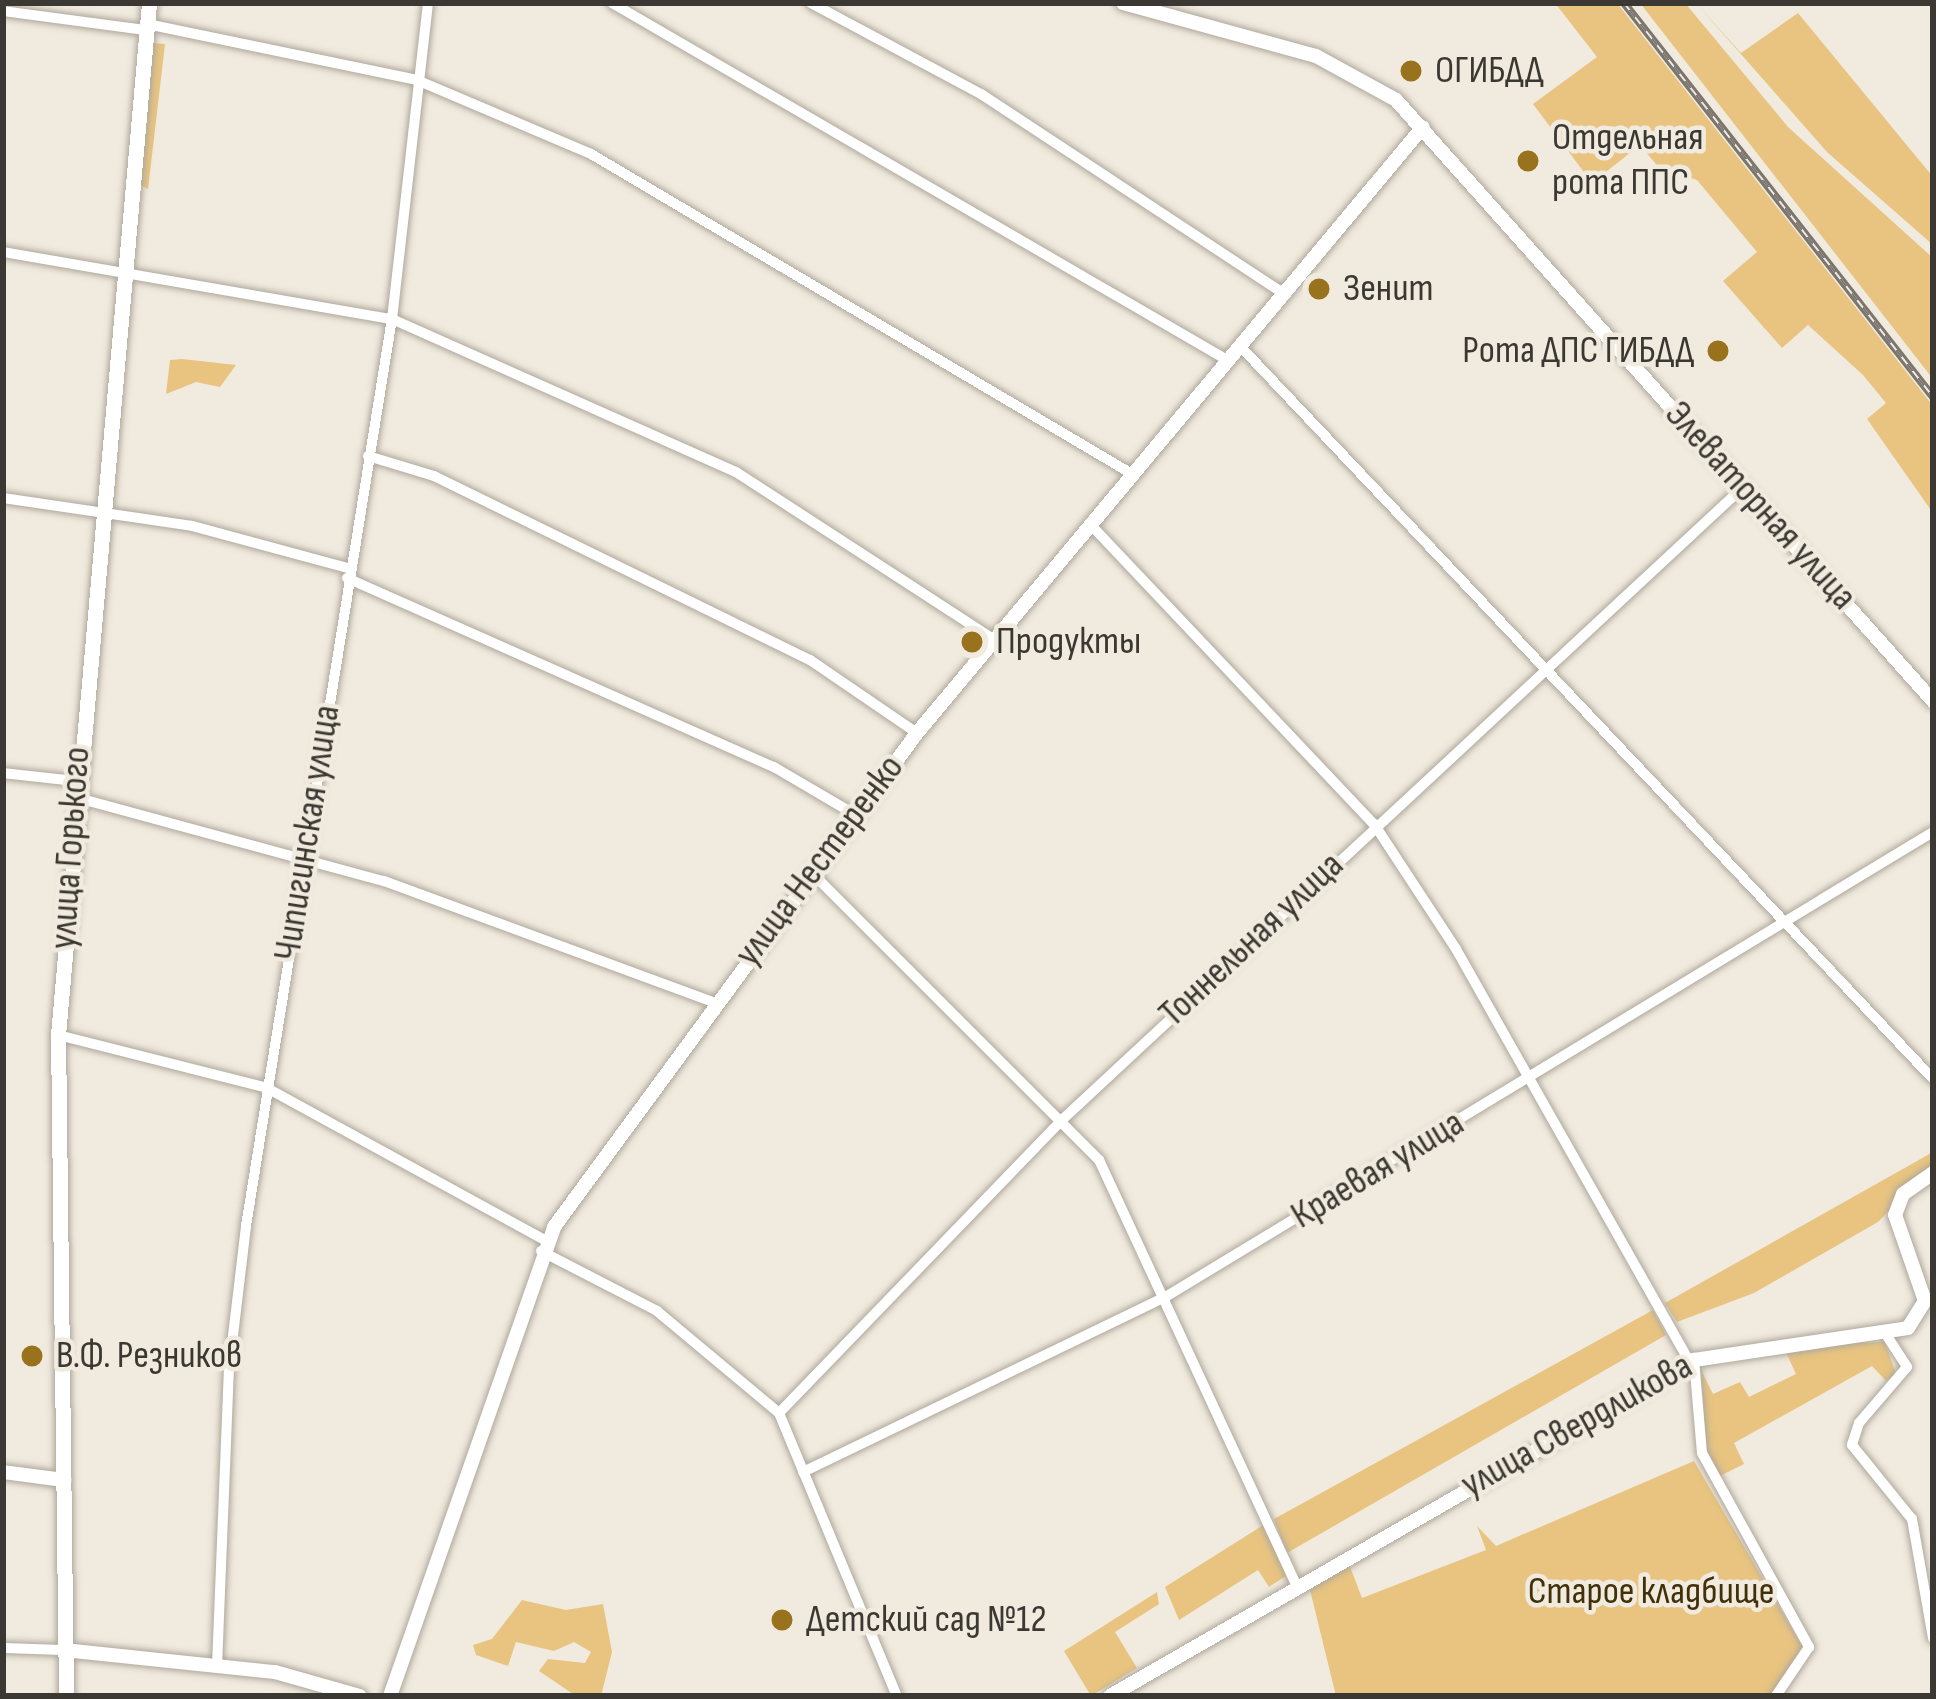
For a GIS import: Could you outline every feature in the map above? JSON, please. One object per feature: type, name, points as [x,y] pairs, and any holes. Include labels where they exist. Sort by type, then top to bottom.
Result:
[{"type":"main road","name":"улица Горького","points":[[66,1696],[58,1035],[74,789],[148,3]]},
{"type":"street","name":"Чипигинская улица","points":[[217,1666],[229,1369],[267,1088],[392,319],[428,3]]},
{"type":"street","points":[[612,3],[1227,360]]},
{"type":"street","points":[[811,3],[981,94],[1283,293]]},
{"type":"street","name":"Элеваторная улица","points":[[1123,3],[1334,62],[1423,127],[1933,701]]},
{"type":"street","points":[[3,11],[146,27],[417,80],[664,192],[1132,474]]},
{"type":"street","name":"улица Нестеренко","points":[[390,1696],[544,1246],[713,1002],[916,733],[1423,127]]},
{"type":"street","points":[[3,252],[123,269],[392,319],[736,472],[993,639]]},
{"type":"street","points":[[1239,345],[1549,663],[1933,1078]]},
{"type":"street","points":[[368,456],[434,476],[810,660],[916,733]]},
{"type":"street","name":"Тоннельная улица","points":[[779,1413],[1063,1118],[1374,824],[1743,487]]},
{"type":"street","points":[[3,498],[101,511],[348,573],[774,767],[854,814]]},
{"type":"street","points":[[1090,524],[1374,824],[1532,1078],[1692,1361],[1702,1453],[1809,1647],[1776,1696]]},
{"type":"street","points":[[3,772],[306,858],[713,1002]]},
{"type":"street","name":"Краевая улица","points":[[803,1472],[1167,1296],[1793,922],[1933,832]]},
{"type":"street","points":[[811,872],[1063,1118],[1099,1160],[1167,1296],[1295,1583]]},
{"type":"street","points":[[58,1035],[267,1088],[657,1311],[779,1413],[897,1696]]},
{"type":"street","points":[[1933,1173],[1904,1194],[1895,1220],[1925,1311],[1887,1336],[1905,1352],[1906,1372],[1858,1423],[1853,1448],[1916,1528],[1933,1638]]},
{"type":"street","name":"улица Свердликова","points":[[1110,1696],[1295,1583],[1692,1361],[1759,1343],[1887,1336]]},
{"type":"street","points":[[3,1472],[64,1480]]},
{"type":"street","points":[[3,1648],[217,1666],[360,1696]]},
{"type":"green space","points":[[1555,3],[1617,3],[1933,406],[1933,513],[1867,419],[1886,403],[1863,375],[1808,325],[1782,348],[1723,281],[1757,252],[1697,180],[1660,169],[1640,145],[1592,183],[1533,104],[1597,57]]},
{"type":"green space","points":[[1640,3],[1685,3],[1788,127],[1933,258],[1933,379]]},
{"type":"green space","points":[[1696,3],[1741,53],[1798,13],[1933,177],[1933,245],[1827,152]]},
{"type":"green space","points":[[152,43],[165,44],[148,189],[138,184]]},
{"type":"green space","points":[[170,360],[236,365],[220,387],[196,382],[166,394]]},
{"type":"green space","points":[[1933,1152],[1933,1165],[1878,1222],[1754,1293],[1677,1322],[1665,1303]]},
{"type":"green space","points":[[1653,1310],[1666,1335],[1287,1553],[1274,1519]]},
{"type":"green space","points":[[1885,1342],[1896,1374],[1886,1381],[1872,1366],[1734,1443],[1744,1464],[1720,1476],[1706,1454],[1701,1370],[1713,1394],[1740,1382],[1749,1397],[1796,1374],[1783,1346]]},
{"type":"green space","name":"Старое кладбище","points":[[1694,1461],[1805,1651],[1770,1696],[1336,1696],[1309,1586],[1349,1564],[1362,1598],[1486,1550],[1477,1526],[1496,1546]]},
{"type":"green space","points":[[1265,1524],[1286,1576],[1269,1587],[1258,1570],[1179,1620],[1165,1587]]},
{"type":"green space","points":[[1157,1592],[1159,1604],[1115,1632],[1137,1668],[1091,1696],[1064,1651]]},
{"type":"green space","points":[[522,1600],[566,1610],[603,1604],[612,1652],[601,1696],[576,1696],[539,1671],[548,1659],[585,1663],[591,1652],[574,1642],[554,1651],[516,1642],[508,1666],[476,1655],[473,1645],[492,1639]]},
{"type":"railway","points":[[1624,3],[1933,397]]},
{"type":"place","name":"ОГИБДД","points":[[1411,71]]},
{"type":"place","name":"Отдельная рота ППС","points":[[1528,161]]},
{"type":"place","name":"Зенит","points":[[1319,289]]},
{"type":"place","name":"Рота ДПС ГИБДД","points":[[1718,351]]},
{"type":"place","name":"Продукты","points":[[972,642]]},
{"type":"place","name":"В.Ф. Резников","points":[[32,1356]]},
{"type":"place","name":"Детский сад №12","points":[[782,1620]]}]
